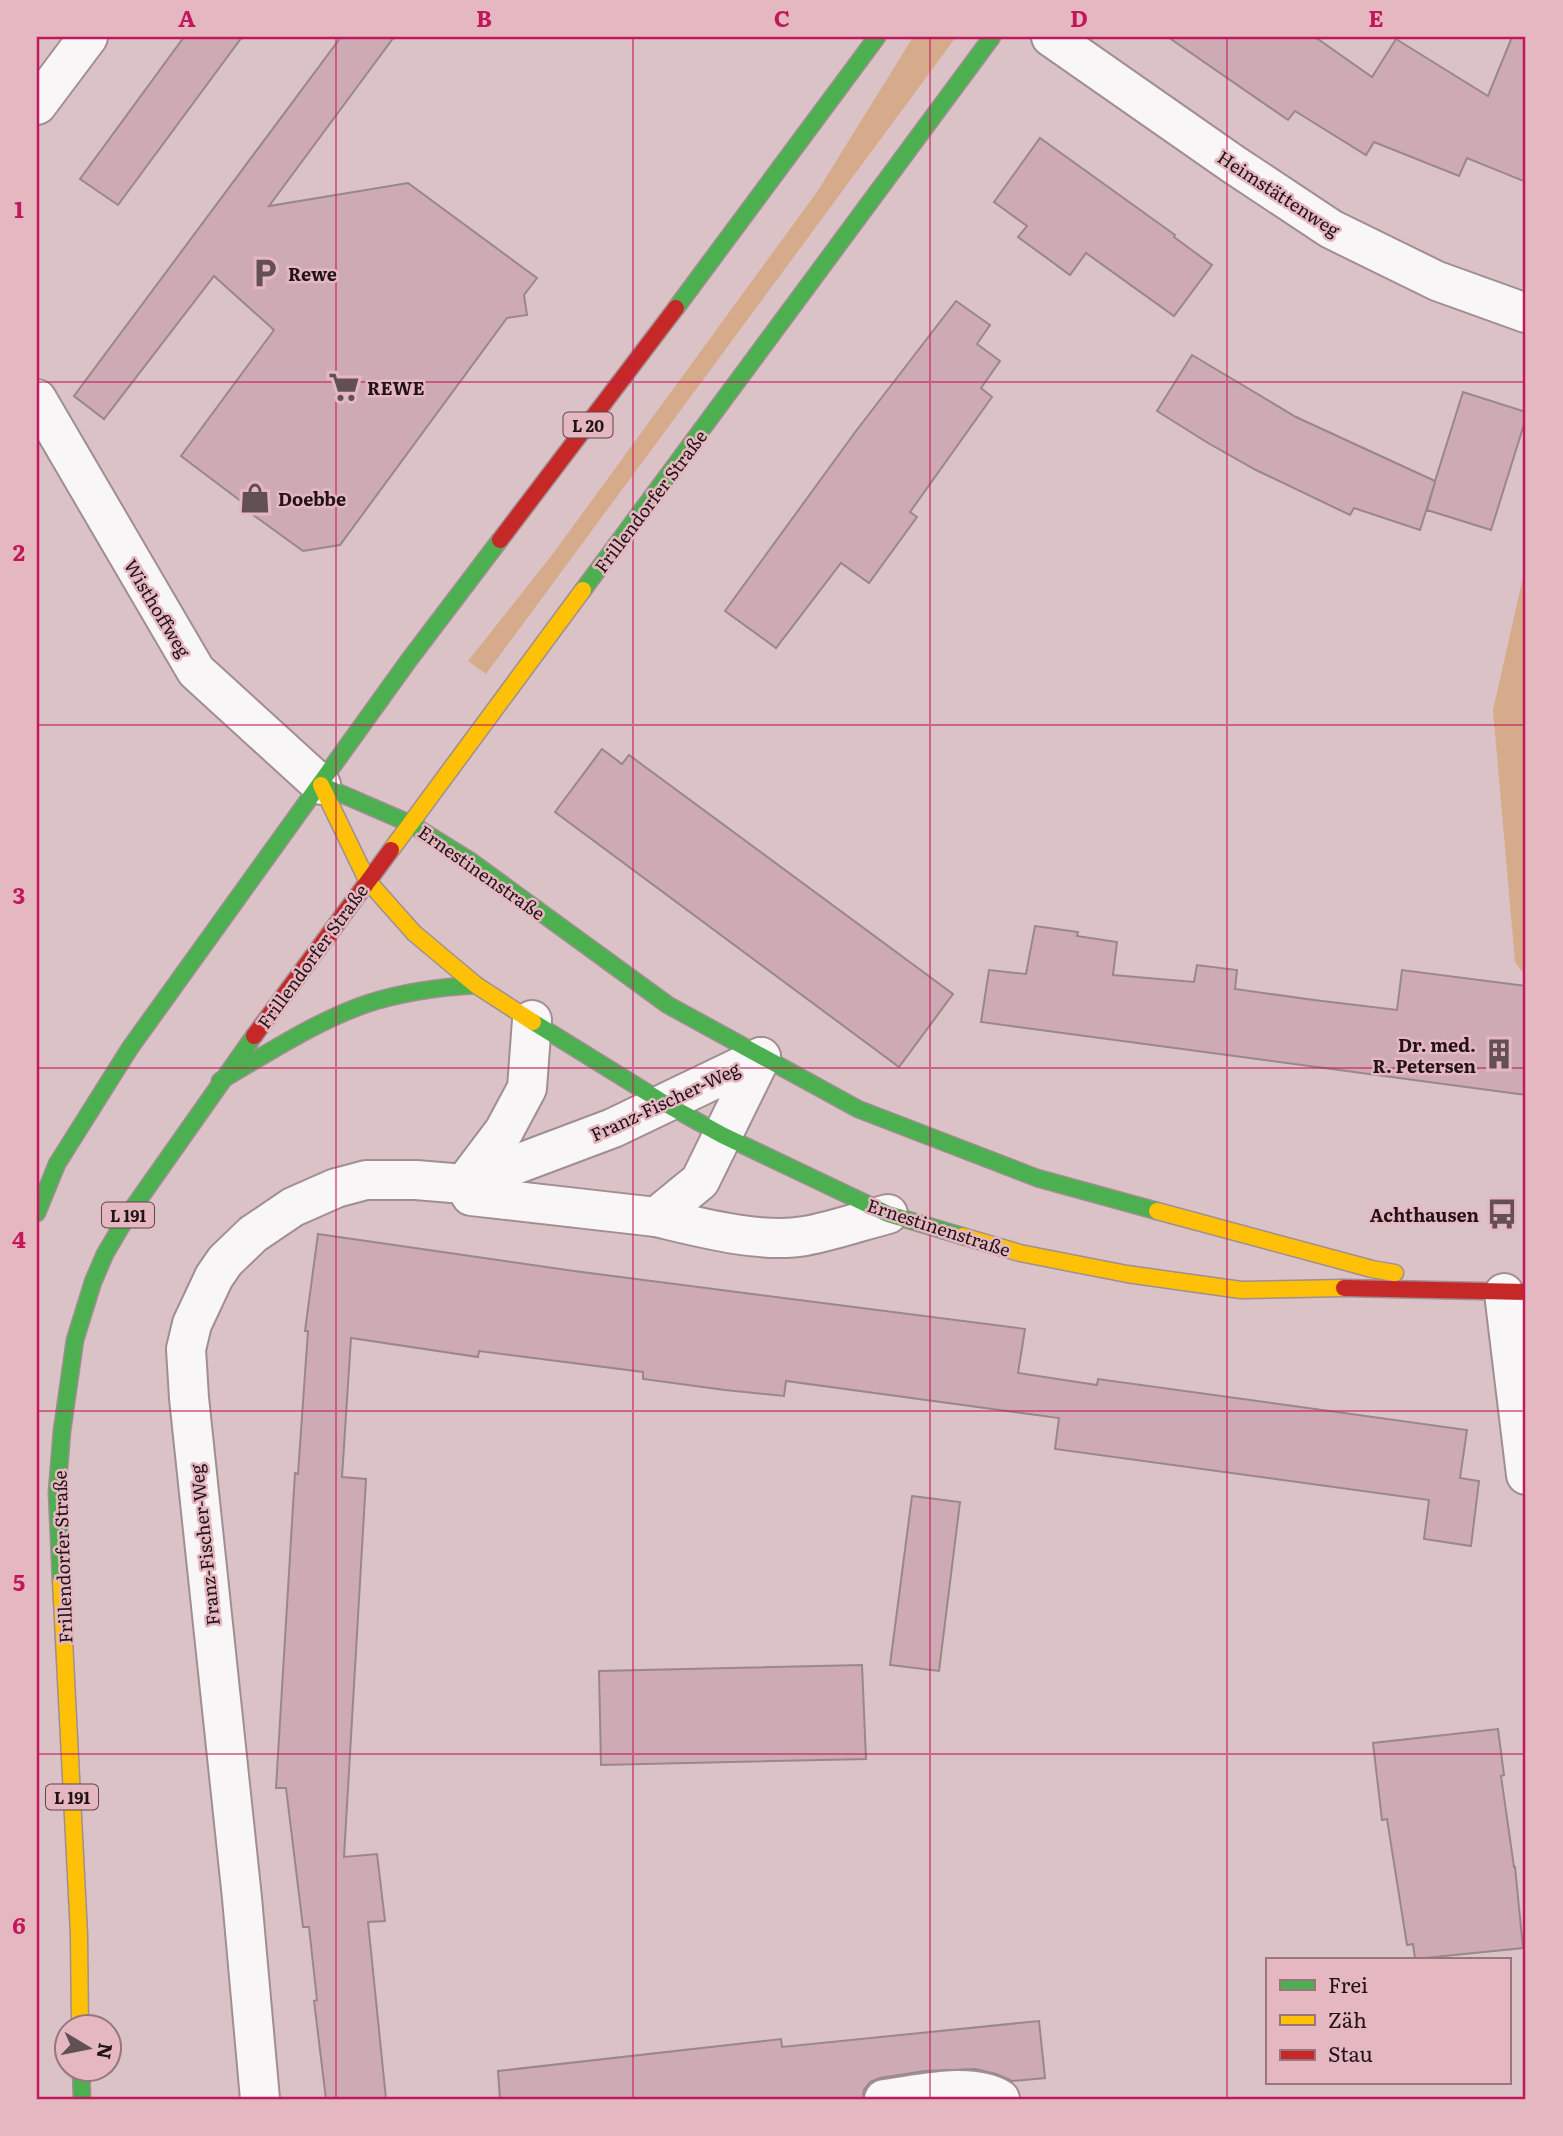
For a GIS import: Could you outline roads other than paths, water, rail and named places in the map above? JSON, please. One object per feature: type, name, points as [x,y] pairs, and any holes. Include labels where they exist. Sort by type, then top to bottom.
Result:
[{"type":"main road","name":"L 20","points":[[321,785],[409,660],[877,37]]},
{"type":"main road","name":"Frillendorfer Straße","points":[[80,2014],[79,1934],[57,1492],[61,1429],[70,1367],[89,1293],[106,1253],[128,1216],[220,1081],[992,37]]},
{"type":"main road","name":"Ernestinenstraße","points":[[321,785],[411,824],[469,860],[668,1005],[858,1109],[1037,1178],[1372,1269],[1515,1292]]},
{"type":"main road","name":"Ernestinenstraße","points":[[321,785],[367,880],[414,933],[476,985],[664,1103],[722,1135],[888,1214],[1020,1253],[1127,1274],[1241,1290],[1371,1288],[1515,1292]]},
{"type":"main road","points":[[37,1213],[47,1158],[321,785]]},
{"type":"main road","name":"L 191","points":[[220,1081],[324,1022],[368,1003],[440,987],[476,985]]},
{"type":"street","points":[[37,104],[88,37]]},
{"type":"street","name":"Heimstättenweg","points":[[1051,37],[1331,229],[1437,281],[1526,313]]},
{"type":"street","name":"Wisthoffweg","points":[[37,399],[196,671],[321,785]]},
{"type":"street","points":[[464,1184],[504,1131],[527,1088],[531,1020]]},
{"type":"street","name":"Franz-Fischer-Weg","points":[[260,2099],[186,1349],[202,1299],[225,1261],[253,1234],[293,1207],[336,1188],[366,1180],[464,1184],[613,1128],[761,1057]]},
{"type":"street","name":"Franz-Fischer-Weg","points":[[656,1217],[699,1181],[761,1057]]},
{"type":"street","name":"Franz-Fischer-Weg","points":[[464,1184],[471,1196],[656,1217],[715,1231],[756,1237],[803,1237],[888,1214]]},
{"type":"street","points":[[1515,1292],[1526,1475]]},
{"type":"street","points":[[884,2099],[966,2090],[989,2093],[1000,2099]]},
{"type":"place","name":"Rewe","points":[[265,273]]},
{"type":"place","name":"REWE","points":[[344,387]]},
{"type":"place","name":"Doebbe","points":[[255,498]]},
{"type":"place","name":"Dr. med. R. Petersen","points":[[1499,1054]]},
{"type":"place","name":"Achthausen","points":[[1502,1214]]}]
